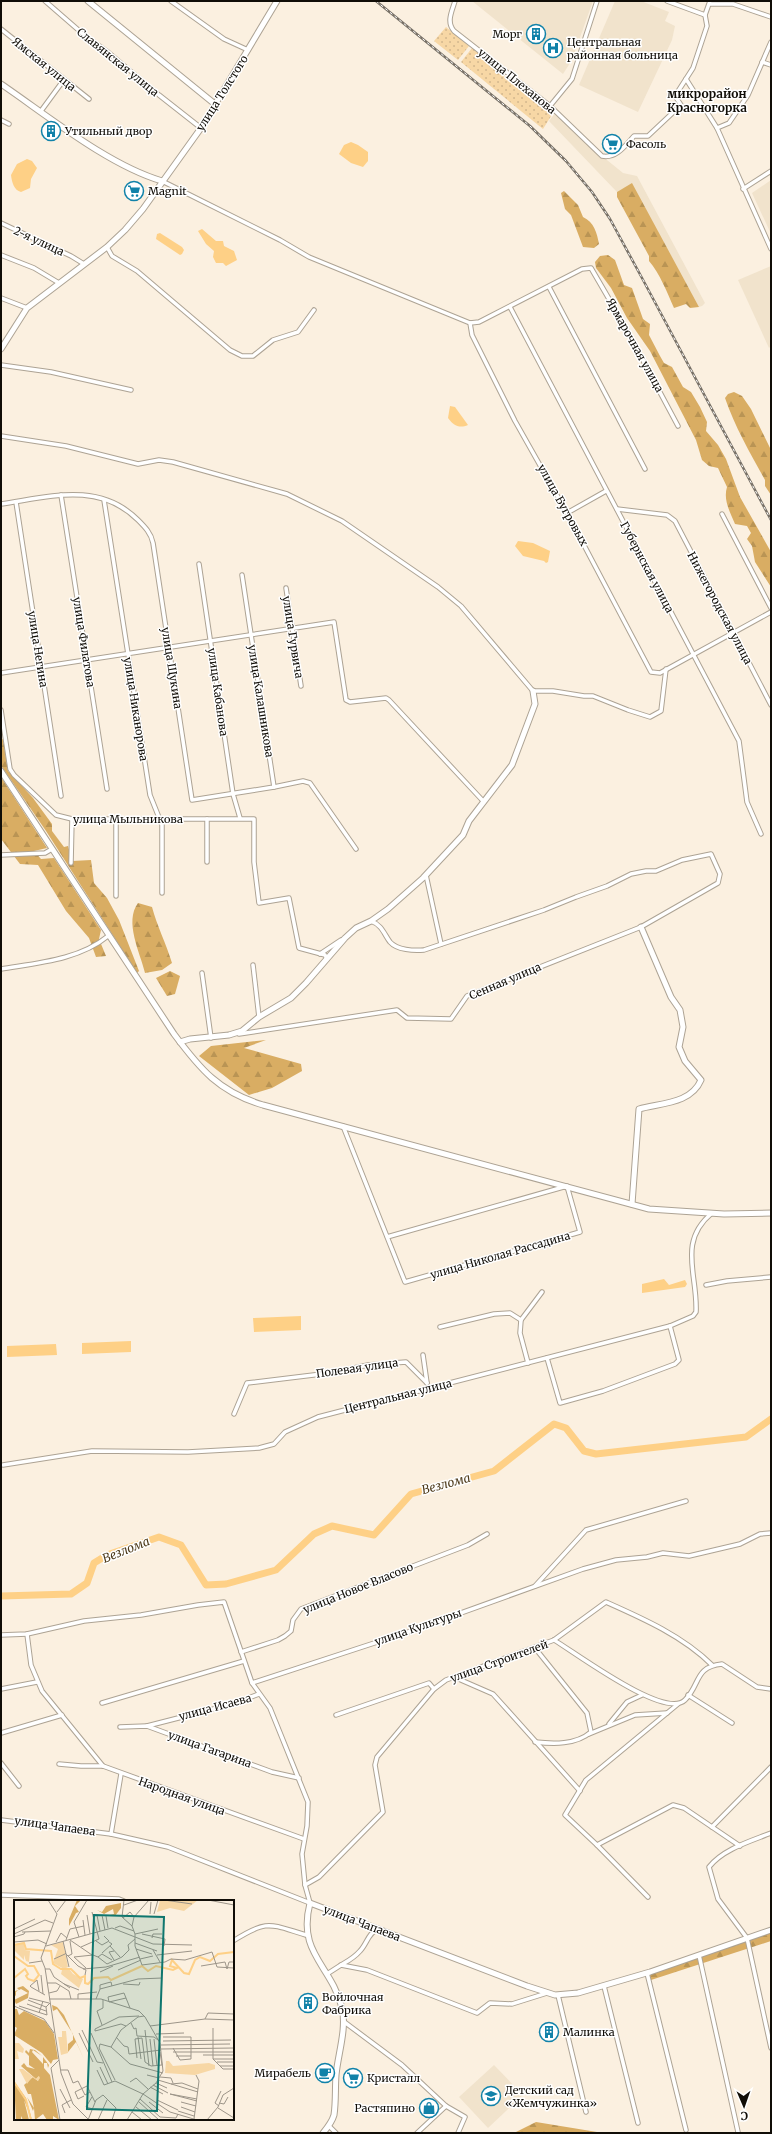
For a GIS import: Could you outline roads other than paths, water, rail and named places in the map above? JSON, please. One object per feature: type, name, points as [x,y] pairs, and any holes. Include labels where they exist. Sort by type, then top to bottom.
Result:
[{"type":"street","name":"Славянская улица","points":[[45,1],[83,34],[109,52],[159,95],[201,128]]},
{"type":"street","points":[[88,1],[216,105]]},
{"type":"street","points":[[171,1],[224,39],[248,50]]},
{"type":"street","name":"улица Толстого","points":[[1,349],[3,343],[27,308],[107,247],[134,221],[216,105],[277,1]]},
{"type":"street","name":"улица Плеханова","points":[[455,1],[450,23],[454,31],[550,106],[602,156],[614,156],[634,136],[648,136],[681,105],[675,96],[686,79]]},
{"type":"street","points":[[550,106],[570,81],[597,1]]},
{"type":"street","points":[[668,1],[705,15]]},
{"type":"street","points":[[771,17],[733,4],[710,2],[705,15],[707,26],[693,68],[686,79],[717,128],[771,249]]},
{"type":"street","name":"Ямская улица","points":[[1,29],[63,80],[89,99]]},
{"type":"street","points":[[717,128],[729,123],[748,95],[771,42]]},
{"type":"street","points":[[762,62],[771,65]]},
{"type":"street","points":[[41,111],[63,80]]},
{"type":"street","points":[[1,84],[122,165],[145,176],[162,181],[280,240],[309,257],[470,323],[479,322],[549,287],[645,469]]},
{"type":"street","points":[[1,120],[9,124]]},
{"type":"street","points":[[743,188],[771,171]]},
{"type":"street","name":"2-я улица","points":[[1,222],[77,259],[84,264]]},
{"type":"street","points":[[107,247],[116,259],[137,272],[225,346],[242,356],[253,356],[273,340],[295,334],[301,329],[314,310]]},
{"type":"street","points":[[1,255],[49,276],[59,283]]},
{"type":"street","name":"Ярмарочная улица","points":[[549,287],[589,267],[593,270],[678,426]]},
{"type":"street","points":[[1,298],[27,308]]},
{"type":"street","name":"Губернская улица","points":[[510,307],[739,741],[747,802],[761,834]]},
{"type":"street","name":"улица Бугровых","points":[[470,323],[472,335],[512,414],[567,513],[651,672],[660,673],[666,669]]},
{"type":"street","points":[[1,366],[51,372],[131,390]]},
{"type":"street","points":[[1,436],[47,443],[138,464],[162,460],[202,469],[286,494],[331,514],[438,586],[461,606],[532,691],[535,704],[514,762],[469,821],[463,835],[426,875],[404,896],[372,921],[356,928],[345,938],[291,998],[259,1017],[236,1034],[212,1038],[190,1039],[180,1042]]},
{"type":"street","points":[[567,513],[606,491]]},
{"type":"street","points":[[1,504],[61,495],[81,494],[104,500]]},
{"type":"street","name":"улица Филатова","points":[[61,495],[107,789]]},
{"type":"street","name":"улица Никанорова","points":[[104,500],[150,799],[161,819],[162,893]]},
{"type":"street","name":"улица Щукина","points":[[104,500],[129,512],[152,536],[192,800],[233,794]]},
{"type":"street","name":"улица Негина","points":[[16,502],[61,796]]},
{"type":"street","name":"Нижегородская улица","points":[[617,509],[666,514],[675,522],[771,705]]},
{"type":"street","points":[[722,514],[771,608]]},
{"type":"street","name":"улица Кабанова","points":[[199,564],[233,794],[240,818]]},
{"type":"street","name":"улица Калашникова","points":[[242,575],[274,787]]},
{"type":"street","name":"улица Гурвича","points":[[286,588],[301,686]]},
{"type":"street","points":[[532,691],[553,691],[598,697],[628,710],[650,717],[661,711],[666,669],[771,612]]},
{"type":"street","points":[[1,673],[334,622],[346,700],[350,702],[386,698],[389,700],[484,802]]},
{"type":"street","name":"улица Мыльникова","points":[[1,710],[9,762],[12,772],[56,815],[72,819],[254,819],[254,862],[259,903],[289,898],[299,948],[320,954]]},
{"type":"street","points":[[1,771],[108,936],[180,1042],[211,1078],[236,1096],[263,1106],[661,1211],[771,1213]]},
{"type":"street","points":[[233,794],[303,782],[310,783],[356,848]]},
{"type":"street","points":[[116,818],[116,896]]},
{"type":"street","points":[[71,863],[72,819]]},
{"type":"street","points":[[207,819],[207,862]]},
{"type":"street","points":[[1,855],[45,853],[52,849]]},
{"type":"street","name":"Сенная улица","points":[[236,1034],[397,1010],[407,1018],[451,1019],[467,996],[641,927],[718,883],[720,874],[711,854],[682,860],[656,871],[631,874],[607,886],[544,910],[442,944]]},
{"type":"street","points":[[372,921],[379,925],[391,942],[396,946],[420,950],[442,944],[426,875]]},
{"type":"street","points":[[632,1204],[639,1109],[653,1105],[677,1102],[698,1088],[701,1080],[685,1061],[679,1047],[683,1027],[680,1010],[671,997],[641,927]]},
{"type":"street","points":[[1,969],[64,958],[96,946],[108,936]]},
{"type":"street","points":[[320,954],[345,938]]},
{"type":"street","points":[[320,954],[325,955],[327,959]]},
{"type":"street","points":[[253,964],[259,1017]]},
{"type":"street","points":[[202,973],[212,1038]]},
{"type":"street","name":"улица Николая Рассадина","points":[[343,1126],[387,1237],[405,1282],[580,1232],[567,1186],[387,1237]]},
{"type":"street","name":"Центральная улица","points":[[3,1465],[92,1452],[188,1452],[259,1448],[274,1444],[285,1432],[318,1417],[670,1326],[693,1316],[696,1312],[691,1264],[693,1240],[700,1224],[712,1213]]},
{"type":"street","points":[[706,1285],[727,1281],[771,1277]]},
{"type":"street","points":[[528,1363],[520,1333],[521,1320],[542,1292]]},
{"type":"street","points":[[440,1327],[494,1314],[510,1313],[521,1320]]},
{"type":"street","points":[[547,1358],[560,1403],[603,1391],[675,1364],[679,1360],[670,1326]]},
{"type":"street","points":[[423,1355],[427,1383],[430,1388]]},
{"type":"street","name":"Полевая улица","points":[[234,1414],[247,1383],[330,1373],[368,1365],[406,1362],[427,1383]]},
{"type":"street","points":[[534,1587],[586,1530],[686,1501]]},
{"type":"street","name":"улица Культуры","points":[[252,1682],[408,1632],[583,1569],[616,1560],[647,1557],[663,1553],[689,1556],[740,1544],[760,1534],[771,1533]]},
{"type":"street","name":"улица Новое Власово","points":[[241,1652],[278,1640],[285,1636],[291,1631],[293,1620],[301,1609],[468,1545],[487,1534]]},
{"type":"street","points":[[1,1635],[27,1634],[84,1621],[141,1615],[224,1602],[252,1682],[270,1708],[308,1802],[307,1826],[302,1860],[305,1885],[310,1903],[307,1916],[306,1935],[313,1953],[327,1974],[342,2008],[343,2021],[336,2076],[335,2108],[329,2126],[323,2133]]},
{"type":"street","name":"улица Строителей","points":[[305,1885],[319,1877],[383,1812],[375,1765],[377,1757],[434,1689],[446,1680],[554,1640],[606,1602],[644,1618],[693,1649],[712,1665]]},
{"type":"street","points":[[27,1634],[31,1665],[37,1682],[103,1766]]},
{"type":"street","points":[[554,1640],[642,1695],[667,1704],[677,1704],[681,1702]]},
{"type":"street","points":[[535,1648],[587,1713],[591,1732],[585,1738],[565,1743],[535,1742]]},
{"type":"street","points":[[102,1703],[244,1661]]},
{"type":"street","points":[[648,1898],[597,1845],[565,1816],[586,1780],[681,1702],[688,1695],[701,1673],[712,1665],[722,1664],[757,1687],[771,1689]]},
{"type":"street","points":[[454,1677],[493,1694],[525,1732],[580,1791]]},
{"type":"street","points":[[1,1688],[37,1682]]},
{"type":"street","points":[[336,1715],[429,1683],[434,1689]]},
{"type":"street","name":"улица Исаева","points":[[147,1726],[233,1704],[259,1694]]},
{"type":"street","points":[[608,1725],[627,1702],[642,1695]]},
{"type":"street","points":[[688,1695],[732,1723]]},
{"type":"street","points":[[588,1734],[635,1715],[668,1713]]},
{"type":"street","points":[[1,1733],[62,1715]]},
{"type":"street","name":"улица Гагарина","points":[[120,1727],[147,1726],[272,1772],[299,1778]]},
{"type":"street","points":[[1,1763],[19,1786]]},
{"type":"street","name":"Народная улица","points":[[59,1764],[103,1766],[121,1774],[304,1839]]},
{"type":"street","points":[[712,1827],[771,1767]]},
{"type":"street","points":[[112,1834],[121,1774]]},
{"type":"street","points":[[597,1845],[673,1805],[684,1808],[740,1846]]},
{"type":"street","name":"улица Чапаева","points":[[1,1820],[112,1834],[168,1847],[310,1903],[547,1993],[558,1995],[571,1994],[604,1986],[647,1973],[771,1930]]},
{"type":"street","points":[[771,1833],[740,1846],[714,1861],[709,1867],[718,1899],[747,1938],[771,2048]]},
{"type":"street","points":[[1,1895],[119,1900]]},
{"type":"street","points":[[234,1939],[252,1929],[268,1924],[306,1935]]},
{"type":"street","points":[[327,1974],[353,1959],[361,1950],[369,1936],[379,1929]]},
{"type":"street","points":[[699,1955],[738,2132]]},
{"type":"street","points":[[341,1965],[367,1970],[477,2013],[490,2003],[512,2004],[547,1993]]},
{"type":"street","points":[[647,1973],[686,2130]]},
{"type":"street","points":[[604,1986],[638,2123]]},
{"type":"street","points":[[558,1995],[586,2112]]},
{"type":"street","points":[[343,2021],[402,2064],[446,2106],[464,2117],[458,2133]]},
{"type":"street","points":[[417,2133],[446,2106]]},
{"type":"street","points":[[329,2126],[336,2133]]},
{"type":"waterway","name":"Везлома","points":[[1,1596],[71,1594],[87,1583],[94,1563],[107,1555],[159,1537],[181,1545],[206,1585],[226,1584],[276,1570],[314,1534],[332,1526],[374,1535],[411,1494],[494,1471],[554,1424],[566,1428],[584,1451],[596,1454],[746,1437],[771,1419]]},
{"type":"railway","points":[[376,1],[530,126],[566,161],[592,192],[610,219],[771,520]]},
{"type":"place","name":"Морг","points":[[536,34]]},
{"type":"place","name":"Центральная районная больница","points":[[553,48]]},
{"type":"place","name":"Утильный двор","points":[[51,131]]},
{"type":"place","name":"Фасоль","points":[[612,144]]},
{"type":"place","name":"Magnit","points":[[134,191]]},
{"type":"place","name":"Войлочная Фабрика","points":[[308,2003]]},
{"type":"place","name":"Малинка","points":[[549,2032]]},
{"type":"place","name":"Мирабель","points":[[325,2073]]},
{"type":"place","name":"Кристалл","points":[[353,2078]]},
{"type":"place","name":"Детский сад «Жемчужинка»","points":[[491,2096]]},
{"type":"place","name":"Растяпино","points":[[429,2108]]},
{"type":"district","name":"микрорайон Красногорка","points":[[707,101]]}]
